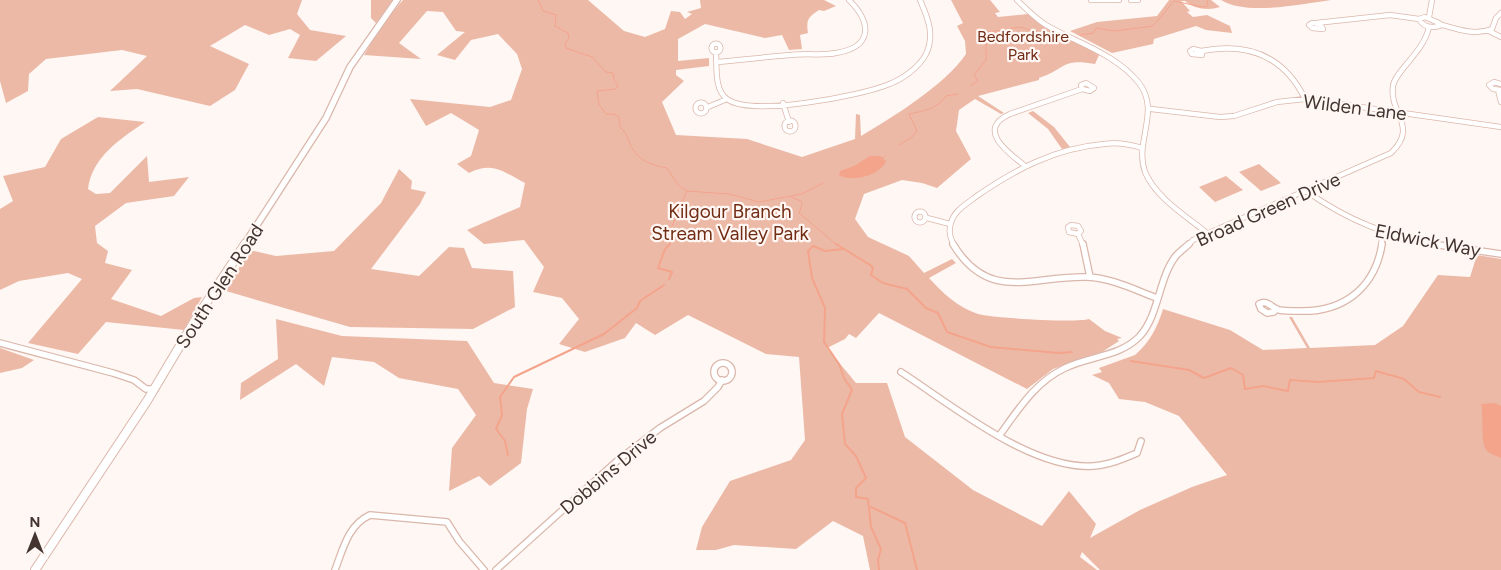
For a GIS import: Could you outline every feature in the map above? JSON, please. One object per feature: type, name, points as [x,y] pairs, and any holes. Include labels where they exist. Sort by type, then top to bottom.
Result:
[{"type":"main road","name":"South Glen Road","points":[[34,570],[155,389],[197,317],[321,126],[350,68],[397,0]]},
{"type":"street","points":[[717,62],[753,60],[798,54],[835,53],[852,48],[861,42],[868,27],[863,15],[849,0]]},
{"type":"street","points":[[716,52],[717,86],[719,92],[727,99],[744,105],[853,96],[890,84],[912,70],[929,48],[932,31],[920,0]]},
{"type":"street","points":[[1017,0],[1036,17],[1108,56],[1124,68],[1141,85],[1147,94],[1150,109],[1142,148],[1143,164],[1149,179],[1162,194],[1207,233]]},
{"type":"street","points":[[1091,0],[1119,0]]},
{"type":"street","points":[[1131,0],[1138,0]]},
{"type":"street","points":[[1429,17],[1432,0]]},
{"type":"street","points":[[1489,30],[1501,13]]},
{"type":"street","points":[[1316,23],[1390,15],[1419,19],[1429,17],[1439,24],[1468,31],[1489,30],[1501,37]]},
{"type":"street","points":[[1419,19],[1420,22],[1429,27],[1435,27],[1439,24]]},
{"type":"street","name":"Broad Green Drive","points":[[999,436],[1030,394],[1047,379],[1071,365],[1102,358],[1129,347],[1146,328],[1156,298],[1176,256],[1193,240],[1391,153],[1400,146],[1404,138],[1404,126],[1393,96],[1393,83],[1428,37],[1429,27]]},
{"type":"street","points":[[1201,51],[1226,49],[1252,53],[1269,59],[1291,74],[1305,99]]},
{"type":"street","points":[[1501,84],[1494,82],[1490,84],[1491,87],[1500,90],[1501,102]]},
{"type":"street","points":[[1024,165],[1001,146],[995,136],[995,125],[1001,118],[1010,114],[1082,89]]},
{"type":"street","points":[[708,107],[727,99]]},
{"type":"street","name":"Wilden Lane","points":[[1150,109],[1220,117],[1234,116],[1276,102],[1305,99],[1501,127]]},
{"type":"street","points":[[783,103],[789,122]]},
{"type":"street","points":[[1142,148],[1127,144],[1107,143],[1058,154],[1024,165],[958,211],[950,224],[952,241],[958,252],[977,271],[997,281],[1022,285],[1064,277],[1090,277],[1116,282],[1156,298]]},
{"type":"street","name":"Eldwick Way","points":[[1306,191],[1340,215],[1383,234],[1501,254]]},
{"type":"street","points":[[927,218],[950,224]]},
{"type":"street","points":[[1078,234],[1085,247],[1090,277]]},
{"type":"street","points":[[1275,308],[1300,312],[1316,311],[1334,307],[1347,301],[1374,270],[1380,256],[1383,234]]},
{"type":"street","points":[[0,344],[113,373],[134,380],[146,389],[155,389]]},
{"type":"street","points":[[901,372],[1017,447],[1041,457],[1062,463],[1103,464],[1128,458],[1137,453],[1141,441]]},
{"type":"street","name":"Dobbins Drive","points":[[496,570],[571,500],[659,428],[704,401],[719,388],[722,380]]},
{"type":"street","points":[[335,570],[354,528],[370,514],[447,522],[451,533],[469,550],[484,570]]},
{"type":"green space","points":[[0,0],[302,0],[297,14],[310,30],[346,36],[316,61],[288,58],[300,35],[290,29],[269,35],[245,25],[210,46],[249,64],[235,90],[210,106],[137,89],[110,91],[147,56],[122,50],[46,59],[29,74],[28,91],[6,103],[0,81]]},
{"type":"green space","points":[[371,0],[393,0],[376,23],[371,18]]},
{"type":"green space","points":[[403,0],[588,0],[624,31],[645,37],[665,29],[671,11],[680,12],[685,19],[692,14],[687,12],[701,8],[700,0],[824,0],[836,6],[824,11],[819,10],[810,17],[807,25],[808,33],[800,35],[802,49],[789,50],[782,35],[765,38],[705,24],[678,39],[678,61],[709,58],[709,66],[676,70],[676,75],[684,81],[662,102],[676,135],[747,139],[802,157],[855,139],[856,114],[860,115],[861,136],[918,100],[957,66],[966,54],[965,41],[957,26],[963,23],[951,0],[990,0],[1000,12],[995,13],[998,17],[1028,14],[1096,52],[1099,55],[1095,64],[1069,63],[1039,78],[1039,80],[978,96],[1004,113],[1001,114],[975,99],[959,110],[956,131],[971,159],[937,188],[922,183],[902,180],[864,194],[855,219],[868,237],[909,256],[924,273],[952,259],[956,263],[929,278],[963,308],[986,316],[1052,320],[1089,319],[1105,331],[1122,338],[1117,339],[1119,341],[1102,352],[1053,369],[1027,389],[879,313],[856,338],[849,334],[845,339],[827,348],[856,383],[887,383],[905,437],[973,490],[1042,526],[1069,491],[1096,524],[1090,538],[1140,510],[1192,487],[1227,475],[1179,416],[1145,402],[1119,399],[1109,383],[1092,375],[1102,372],[1099,368],[1135,355],[1152,334],[1163,309],[1230,330],[1263,350],[1307,348],[1289,317],[1292,317],[1310,348],[1375,345],[1403,326],[1438,275],[1470,277],[1477,255],[1501,259],[1501,570],[1100,570],[1082,552],[1080,557],[1097,570],[870,570],[863,536],[833,521],[796,549],[734,545],[716,550],[696,550],[702,527],[730,481],[791,460],[805,440],[799,357],[766,354],[688,315],[655,335],[636,323],[625,338],[585,352],[559,344],[579,319],[562,298],[533,292],[544,267],[524,240],[484,244],[467,230],[520,207],[525,183],[498,169],[485,168],[469,173],[457,164],[471,156],[479,130],[451,113],[426,126],[410,99],[490,107],[511,100],[522,69],[517,54],[498,34],[471,40],[455,60],[437,55],[465,32],[456,31],[443,12],[427,11],[399,43],[421,59],[364,55],[384,22]]},
{"type":"green space","points":[[1169,0],[1211,0],[1220,7],[1211,9],[1201,8],[1181,1],[1190,11],[1187,12],[1193,17],[1207,15],[1230,26],[1232,33],[1206,30],[1196,26],[1154,39],[1153,44],[1112,53],[1070,31],[1097,22],[1157,16]]},
{"type":"green space","points":[[1221,0],[1331,0],[1274,8],[1259,8],[1232,5]]},
{"type":"green space","points":[[1033,111],[1054,127],[1070,147],[1062,149],[1048,129],[1028,113]]},
{"type":"green space","points":[[98,117],[145,122],[117,142],[101,158],[95,167],[88,189],[96,194],[110,193],[147,156],[149,182],[189,177],[174,196],[126,203],[95,226],[97,243],[108,251],[105,263],[132,270],[111,299],[161,316],[194,298],[202,297],[184,330],[106,322],[78,354],[28,343],[82,279],[68,273],[19,281],[0,290],[0,209],[13,201],[3,176],[45,167],[61,139]]},
{"type":"green space","points":[[1259,164],[1281,183],[1261,191],[1239,172]]},
{"type":"green space","points":[[399,169],[412,181],[411,189],[426,192],[420,204],[371,269],[419,276],[449,247],[464,248],[472,268],[513,271],[515,307],[473,329],[350,327],[226,291],[249,250],[276,256],[334,251],[381,203]]},
{"type":"green space","points":[[1226,176],[1243,190],[1215,202],[1199,187]]},
{"type":"green space","points":[[276,319],[342,336],[467,341],[494,383],[533,389],[527,409],[521,463],[490,486],[479,476],[449,491],[452,448],[476,415],[458,389],[399,378],[374,362],[332,357],[324,386],[296,364],[240,400],[241,383],[278,359]]},
{"type":"green space","points":[[0,348],[34,360],[22,368],[0,373]]},
{"type":"shaded area","points":[[870,156],[880,156],[886,161],[878,170],[866,176],[851,178],[839,175],[840,171],[854,166]]},
{"type":"shaded area","points":[[1495,403],[1501,406],[1501,458],[1487,451],[1483,436],[1481,404]]},
{"type":"waterway","points":[[538,0],[543,11],[556,15],[555,26],[568,33],[569,38],[565,44],[566,48],[592,57],[606,72],[613,73],[614,81],[618,85],[616,89],[597,91],[599,104],[606,114],[614,114],[619,117],[620,127],[626,134],[635,153],[647,162],[667,168],[678,185],[687,191]]},
{"type":"waterway","points":[[1080,35],[1093,33],[1096,28],[1115,31],[1153,26],[1174,1],[1203,7],[1208,6],[1207,0]]},
{"type":"waterway","points":[[970,86],[978,81],[974,75],[986,60],[986,43],[994,40],[988,32],[1020,27],[1054,37]]},
{"type":"waterway","points":[[899,145],[912,137],[917,131],[909,114],[930,109],[939,104],[946,96],[958,94]]},
{"type":"waterway","points":[[687,191],[729,194],[759,202],[802,194],[823,183]]},
{"type":"waterway","points":[[670,244],[669,233],[687,191]]},
{"type":"waterway","points":[[791,197],[801,201],[802,205],[799,213],[837,245]]},
{"type":"waterway","points":[[669,279],[672,272],[658,268],[665,249],[670,244]]},
{"type":"waterway","points":[[836,244],[870,265],[873,268],[871,275],[883,283],[907,289],[926,308],[938,313],[947,332],[991,347],[1059,353],[1072,352]]},
{"type":"waterway","points":[[843,249],[825,251],[813,246],[808,251],[812,278],[825,308],[824,342],[839,364],[844,378],[852,390],[842,414],[845,444],[856,456],[866,478],[856,488],[856,497],[868,499],[871,527],[881,549],[878,560],[879,570]]},
{"type":"waterway","points":[[508,455],[505,441],[496,429],[502,415],[500,397],[514,377],[604,334],[637,308],[640,301],[664,285]]},
{"type":"waterway","points":[[1131,361],[1189,370],[1204,378],[1231,368],[1243,375],[1245,389],[1263,386],[1288,391],[1290,380],[1318,382],[1374,378],[1376,371],[1404,379],[1419,392],[1440,397]]},
{"type":"waterway","points":[[871,507],[905,523],[917,570]]},
{"type":"park label","name":"Bedfordshire Park","points":[[1023,45]]},
{"type":"park label","name":"Kilgour Branch Stream Valley Park","points":[[730,222]]}]
